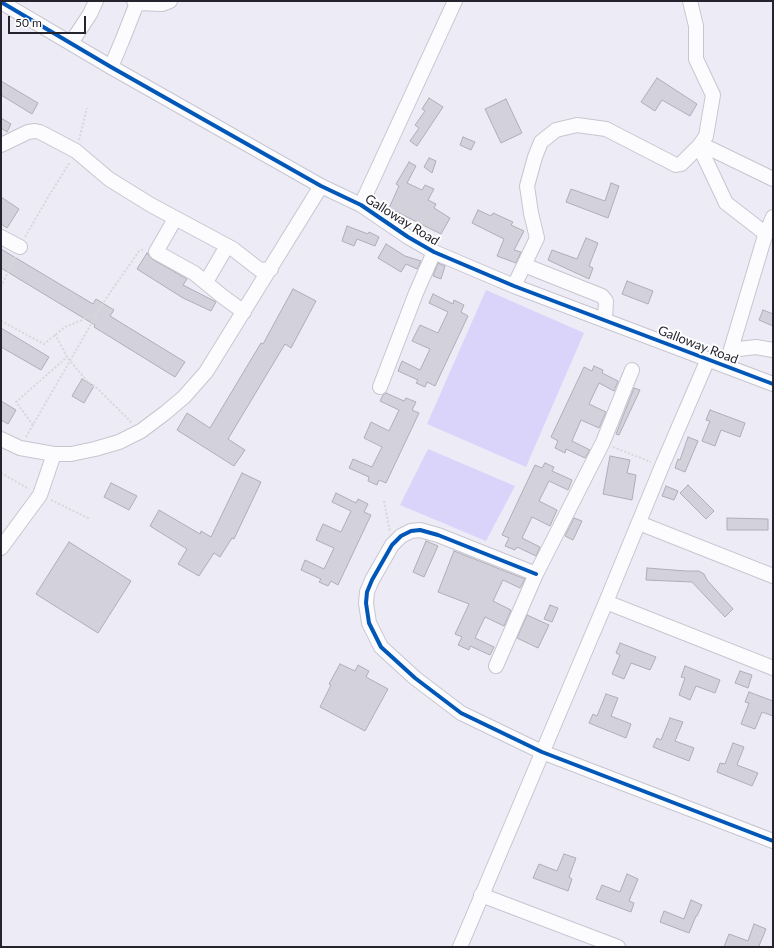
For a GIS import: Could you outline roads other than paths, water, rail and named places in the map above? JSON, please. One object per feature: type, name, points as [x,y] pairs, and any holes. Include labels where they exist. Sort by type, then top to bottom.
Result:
[{"type":"street","points":[[71,43],[90,14],[96,1]]},
{"type":"street","points":[[111,67],[136,2],[162,4],[170,1]]},
{"type":"street","points":[[361,205],[455,1]]},
{"type":"street","points":[[514,286],[537,238],[527,186],[541,142],[556,130],[577,125],[606,129],[676,165],[681,164],[699,146],[706,136],[713,95],[696,59],[696,26],[690,1]]},
{"type":"street","name":"Galloway Road","points":[[1,2],[111,67],[321,186],[361,205],[408,237],[434,252],[514,286],[773,384]]},
{"type":"street","points":[[1,145],[19,135],[35,131],[45,134],[76,151],[109,179],[175,219],[227,246],[260,270],[271,269]]},
{"type":"street","points":[[699,146],[709,148],[773,179]]},
{"type":"street","points":[[699,146],[726,203],[766,234]]},
{"type":"street","points":[[1,439],[20,448],[54,454],[71,454],[119,442],[141,431],[184,397],[206,372],[321,186]]},
{"type":"street","points":[[726,366],[766,234],[773,217]]},
{"type":"street","points":[[175,219],[156,252],[186,268],[244,312]]},
{"type":"street","points":[[1,237],[20,247]]},
{"type":"street","points":[[206,282],[227,246]]},
{"type":"street","points":[[380,387],[413,300],[434,252]]},
{"type":"street","points":[[524,265],[602,296],[606,301],[605,320]]},
{"type":"street","points":[[731,350],[756,347],[773,350]]},
{"type":"street","points":[[460,947],[708,359]]},
{"type":"street","points":[[496,666],[536,574],[603,442],[632,370]]},
{"type":"street","points":[[1,548],[40,495],[54,454]]},
{"type":"street","points":[[639,523],[773,576]]},
{"type":"street","points":[[536,574],[420,530],[410,531],[401,536],[392,545],[372,580],[367,592],[366,603],[369,623],[381,647],[415,678],[461,713],[542,752],[773,841]]},
{"type":"street","points":[[606,602],[773,668]]},
{"type":"street","points":[[481,895],[618,947]]}]
